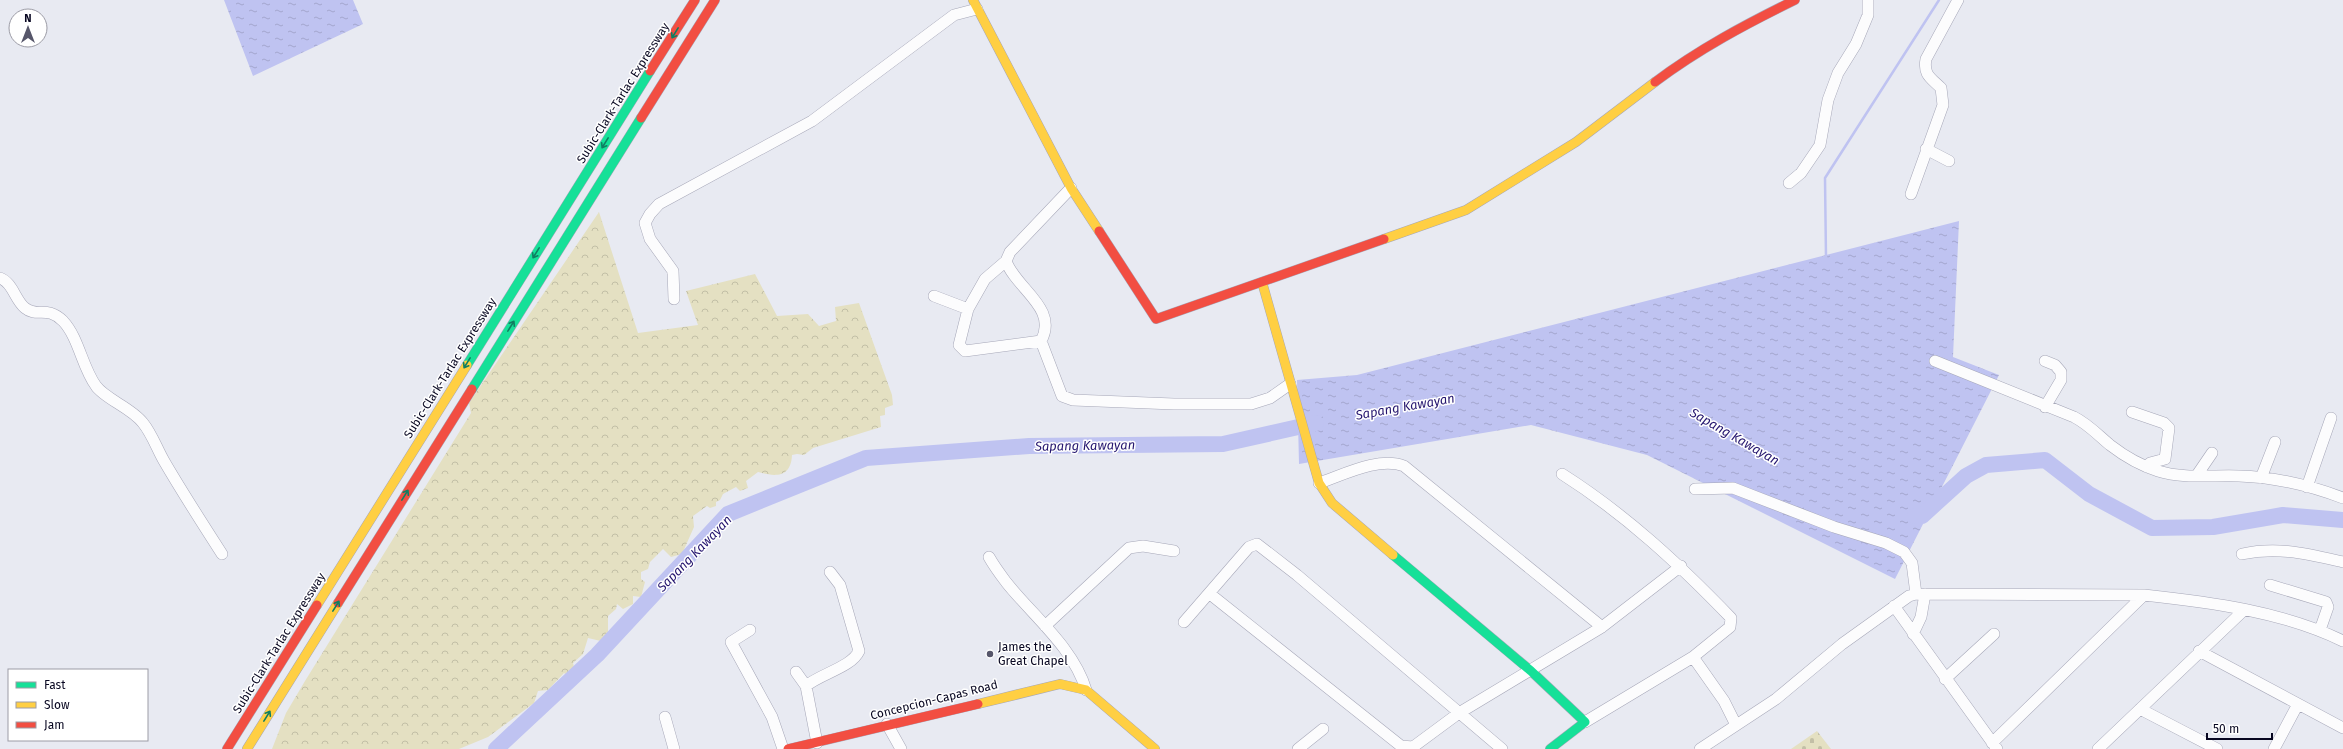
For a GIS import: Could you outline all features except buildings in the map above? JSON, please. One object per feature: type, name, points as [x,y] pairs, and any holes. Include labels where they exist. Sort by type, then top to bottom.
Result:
[{"type":"main road","name":"Subic-Clark-Tarlac Expressway","points":[[227,749],[695,0]]},
{"type":"main road","points":[[247,749],[715,0]]},
{"type":"main road","points":[[975,5],[1071,188],[1156,319],[1466,210],[1576,142],[1686,59],[1743,25],[1795,0]]},
{"type":"main road","points":[[1262,282],[1291,389],[1319,483],[1332,503],[1531,671],[1585,722],[1550,749]]},
{"type":"main road","name":"Concepcion-Capas Road","points":[[788,749],[1045,686],[1060,684],[1086,690]]},
{"type":"main road","points":[[1086,690],[1155,749]]},
{"type":"street","points":[[1789,184],[1801,173],[1820,145],[1828,100],[1838,73],[1859,37],[1868,15],[1868,0]]},
{"type":"street","points":[[1910,194],[1943,105],[1944,96],[1942,88],[1928,75],[1924,68],[1926,59],[1958,0]]},
{"type":"street","points":[[674,299],[673,271],[650,239],[645,223],[650,214],[659,204],[812,122],[954,15],[975,5]]},
{"type":"street","points":[[1926,149],[1949,161]]},
{"type":"street","points":[[1041,341],[965,351],[959,345],[968,308],[985,279],[1006,261],[1010,252],[1071,188]]},
{"type":"street","points":[[1006,261],[1010,273],[1043,310],[1047,321],[1047,331],[1041,341]]},
{"type":"street","points":[[0,278],[7,282],[23,307],[30,312],[49,311],[64,322],[73,338],[86,370],[97,388],[143,423],[164,461],[222,554]]},
{"type":"street","points":[[934,296],[968,308]]},
{"type":"street","points":[[1041,341],[1062,396],[1073,400],[1174,404],[1251,404],[1291,389]]},
{"type":"street","points":[[1935,361],[2086,423],[2111,446],[2158,472],[2178,475],[2261,478],[2307,487],[2343,498]]},
{"type":"street","points":[[2045,361],[2055,365],[2061,372],[2061,380],[2045,407]]},
{"type":"street","points":[[2132,412],[2164,423],[2169,428],[2165,459],[2150,462],[2147,467]]},
{"type":"street","points":[[2307,487],[2331,418]]},
{"type":"street","points":[[2261,478],[2275,442]]},
{"type":"street","points":[[2197,475],[2212,453]]},
{"type":"street","points":[[1319,483],[1374,465],[1398,463],[1404,466],[1602,627]]},
{"type":"street","points":[[1562,474],[1598,497],[1681,566],[1731,618],[1730,627],[1693,657],[1585,722]]},
{"type":"street","points":[[1695,489],[1720,487],[1733,488],[1834,527],[1886,543],[1904,552],[1912,563],[1920,594],[1921,617],[1913,634]]},
{"type":"street","points":[[1184,622],[1210,594],[1249,547],[1254,544],[1261,545],[1502,749]]},
{"type":"street","points":[[1045,626],[1129,548],[1143,546],[1174,551]]},
{"type":"street","points":[[2242,554],[2276,549],[2296,551],[2343,562]]},
{"type":"street","points":[[988,557],[1006,582],[1045,626],[1082,676],[1086,690]]},
{"type":"street","points":[[1210,594],[1401,746],[1413,747],[1459,713],[1602,627],[1681,566]]},
{"type":"street","points":[[806,686],[812,681],[851,661],[859,651],[840,585],[830,572]]},
{"type":"street","points":[[2270,585],[2326,602],[2328,607],[2320,630]]},
{"type":"street","points":[[1700,749],[1776,699],[1842,644],[1894,606],[1909,596],[1920,594],[2144,595],[2178,598],[2282,618],[2320,630],[2343,641]]},
{"type":"street","points":[[1894,606],[1994,746],[2144,595]]},
{"type":"street","points":[[2098,749],[2199,651],[2244,611]]},
{"type":"street","points":[[750,630],[731,642],[772,717],[782,749]]},
{"type":"street","points":[[1945,679],[1994,634]]},
{"type":"street","points":[[2199,651],[2343,728]]},
{"type":"street","points":[[1693,657],[1724,701],[1736,726]]},
{"type":"street","points":[[796,672],[806,686],[817,743]]},
{"type":"street","points":[[2274,749],[2298,704]]},
{"type":"street","points":[[2140,709],[2217,749]]},
{"type":"street","points":[[665,717],[674,749]]},
{"type":"street","points":[[887,724],[901,749]]},
{"type":"street","points":[[1298,749],[1323,729]]},
{"type":"green space","points":[[599,212],[638,333],[698,325],[686,291],[755,274],[777,316],[808,314],[819,326],[836,321],[835,307],[859,303],[892,395],[893,405],[885,408],[885,415],[880,416],[881,427],[813,448],[804,455],[792,455],[789,468],[785,472],[770,475],[758,472],[746,481],[748,488],[740,491],[736,487],[723,494],[720,500],[716,502],[716,506],[710,508],[707,506],[693,516],[694,527],[682,554],[671,557],[663,549],[650,562],[648,569],[641,572],[641,579],[645,582],[641,597],[633,596],[633,604],[623,609],[617,604],[616,609],[608,616],[608,639],[605,642],[588,638],[583,654],[573,663],[575,671],[569,677],[564,673],[548,690],[538,691],[534,703],[488,737],[459,749],[272,749],[286,713],[471,413],[469,403]]},
{"type":"green space","points":[[1817,731],[1831,749],[1791,749]]},
{"type":"water","points":[[224,0],[353,0],[363,24],[253,76]]},
{"type":"water","points":[[1959,221],[1953,357],[1999,375],[1895,579],[1647,455],[1531,425],[1299,464],[1297,380],[1357,375]]},
{"type":"waterway","points":[[1826,258],[1825,178],[1939,0]]},
{"type":"waterway","name":"Sapang Kawayan","points":[[496,749],[597,655],[728,514],[866,458],[1029,446],[1223,444],[1316,423]]},
{"type":"waterway","name":"Sapang Kawayan","points":[[1915,516],[1922,516],[1966,476],[1986,465],[2045,460],[2089,494],[2152,528],[2213,527],[2283,515],[2343,520]]},
{"type":"traffic: fast","points":[[467,365],[650,71]]},
{"type":"traffic: fast","points":[[472,389],[641,118]]},
{"type":"traffic: fast","points":[[1393,555],[1531,671],[1585,722],[1550,749]]},
{"type":"traffic: slow","points":[[973,0],[1071,188],[1099,231]]},
{"type":"traffic: slow","points":[[1384,239],[1466,210],[1576,142],[1655,82]]},
{"type":"traffic: slow","points":[[1262,282],[1319,483],[1332,503],[1393,555]]},
{"type":"traffic: slow","points":[[317,605],[467,365]]},
{"type":"traffic: slow","points":[[247,749],[338,603]]},
{"type":"traffic: slow","points":[[978,704],[1060,684],[1086,690],[1155,749]]},
{"type":"traffic: jam","points":[[650,71],[695,0]]},
{"type":"traffic: jam","points":[[641,118],[715,0]]},
{"type":"traffic: jam","points":[[1655,82],[1723,38],[1795,0]]},
{"type":"traffic: jam","points":[[1099,231],[1156,319],[1384,239]]},
{"type":"traffic: jam","points":[[338,603],[472,389]]},
{"type":"traffic: jam","points":[[227,749],[317,605]]},
{"type":"traffic: jam","points":[[788,749],[978,704]]},
{"type":"place","name":"James the Great Chapel","points":[[990,654]]}]
